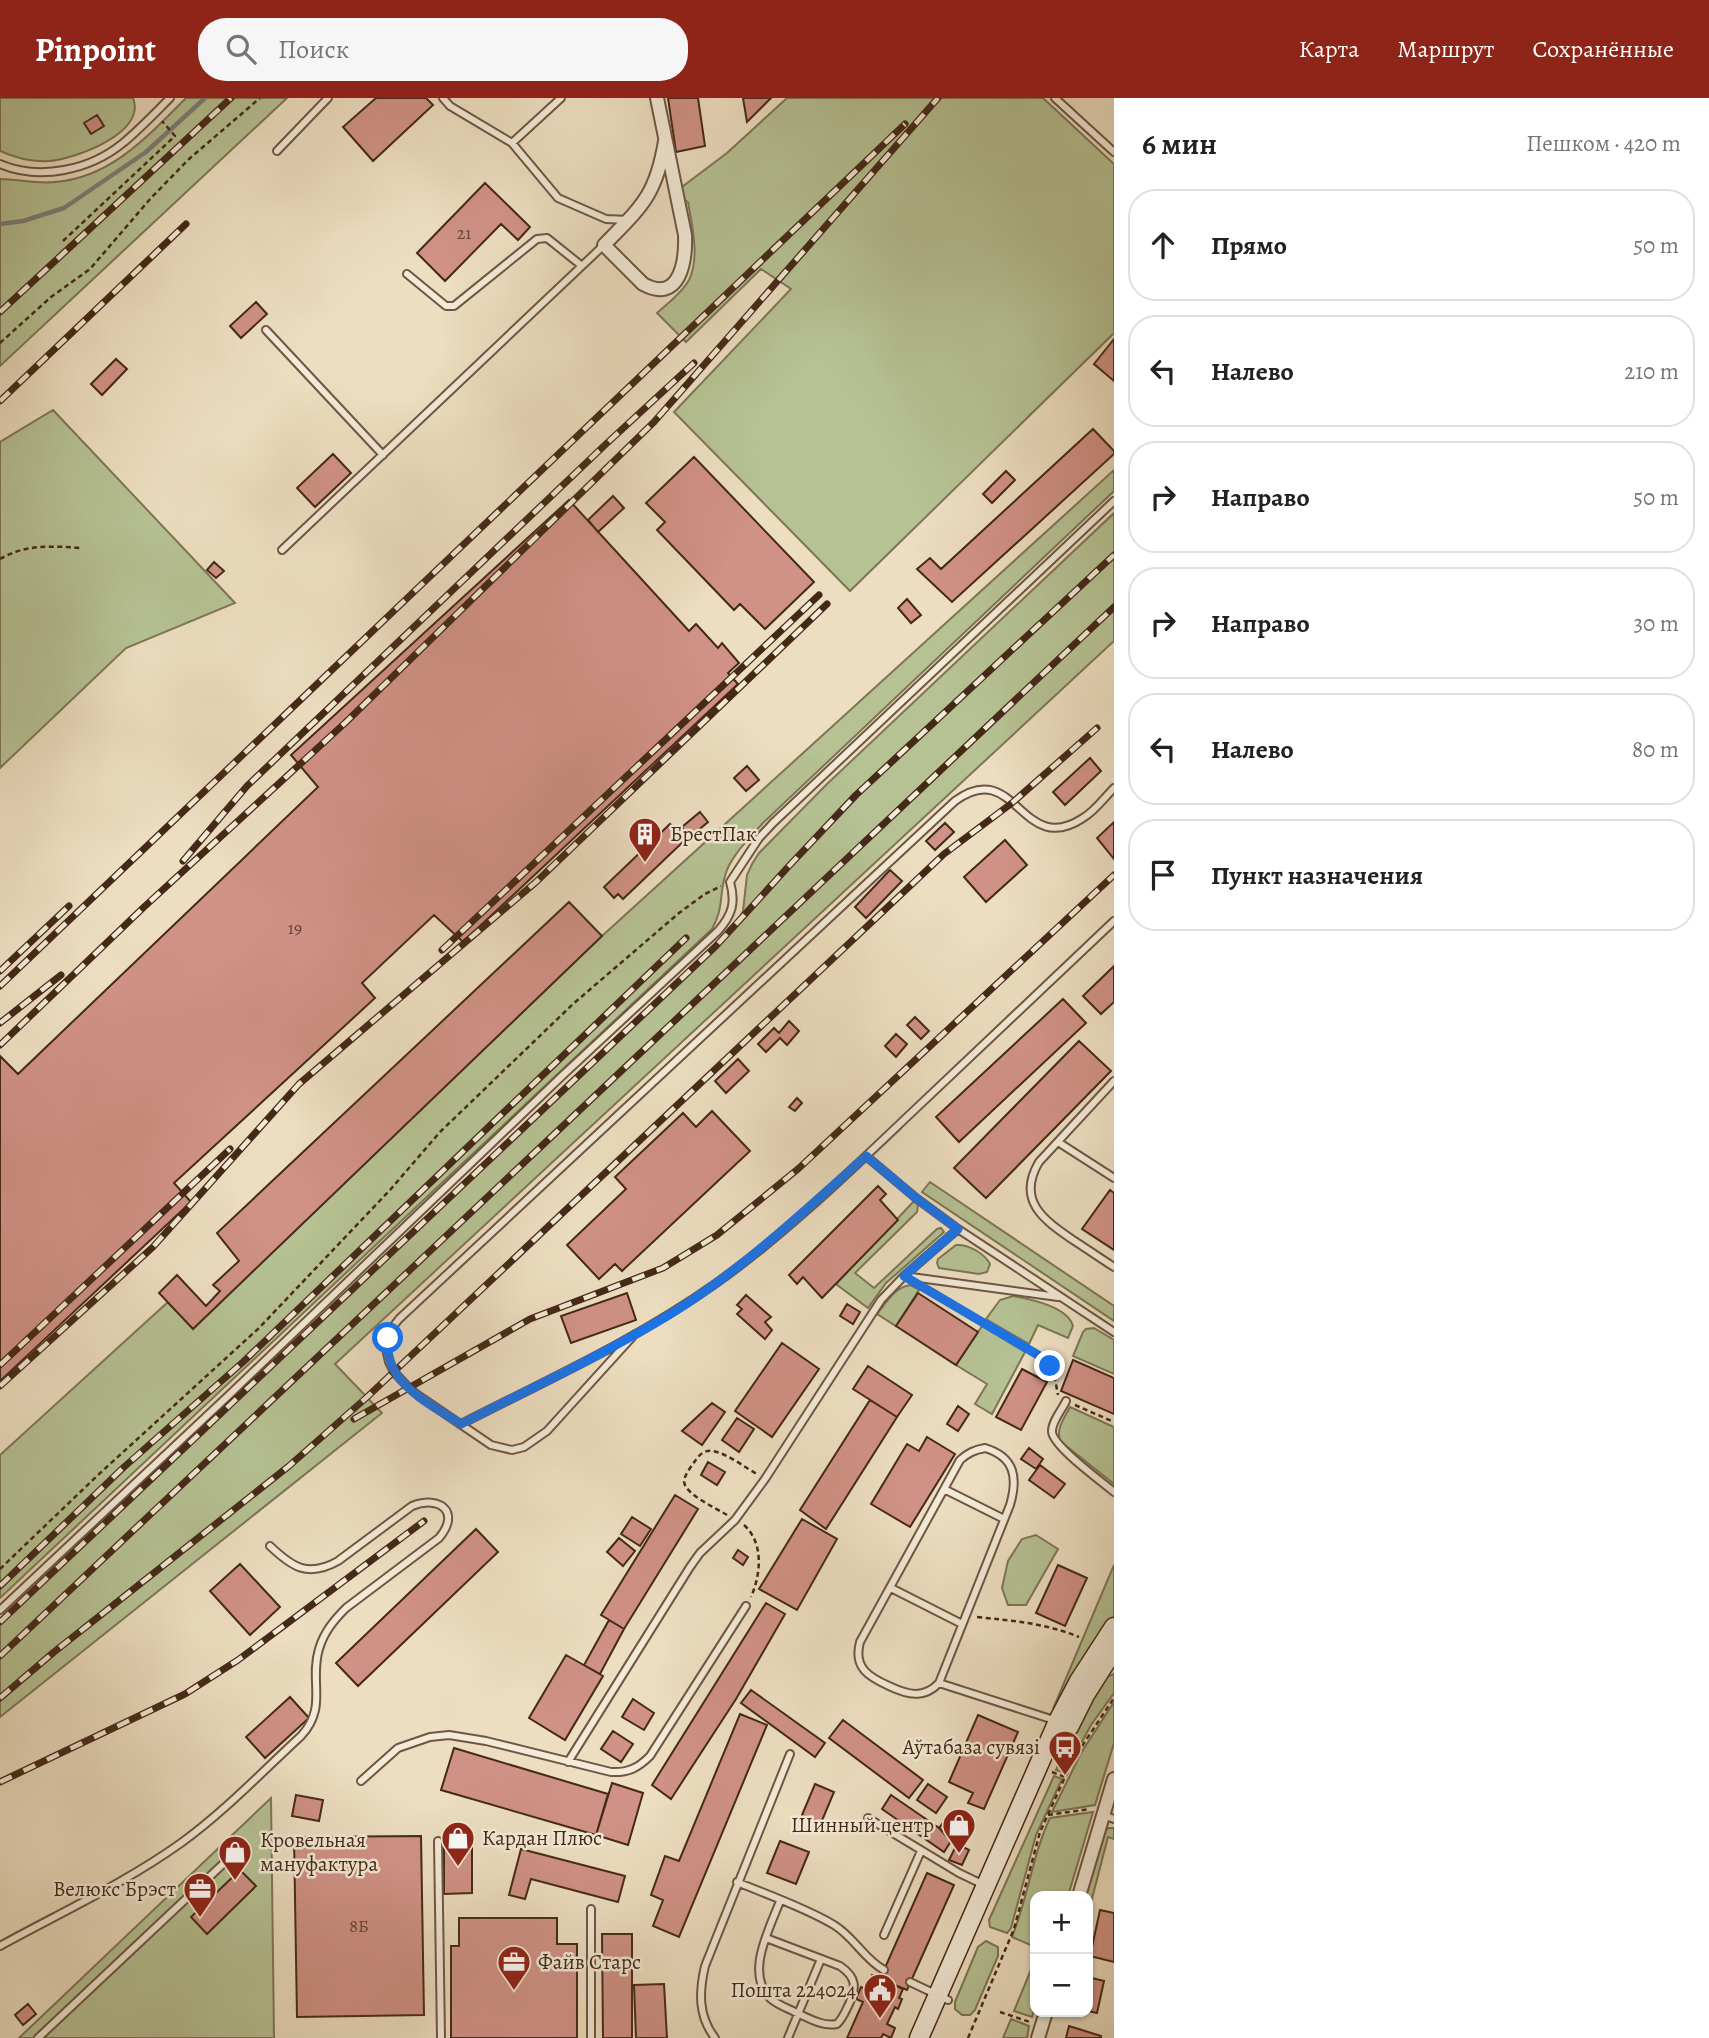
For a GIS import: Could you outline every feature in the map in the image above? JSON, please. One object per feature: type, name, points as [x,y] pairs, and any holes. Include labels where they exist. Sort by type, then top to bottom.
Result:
[{"type":"main road","points":[[932,2038],[943,1998],[986,1886],[1064,1723],[1079,1681],[1110,1651],[1114,1626]]},
{"type":"main road","points":[[919,2038],[943,1998],[1057,1774],[1064,1723]]},
{"type":"street","points":[[657,98],[685,235],[681,272],[676,281],[660,290],[643,284],[604,245],[653,189],[665,141]]},
{"type":"street","points":[[1081,1891],[1107,1814],[1114,1779]]},
{"type":"lane","points":[[158,98],[164,104]]},
{"type":"lane","points":[[0,164],[44,172],[85,164],[121,144],[170,98]]},
{"type":"lane","points":[[277,151],[328,98]]},
{"type":"lane","points":[[443,98],[450,106],[512,144],[558,198],[606,219],[628,220]]},
{"type":"lane","points":[[512,144],[561,98]]},
{"type":"lane","points":[[1055,98],[1114,152]]},
{"type":"lane","points":[[407,274],[446,306],[454,306],[537,239],[547,238],[582,266]]},
{"type":"lane","points":[[282,550],[604,245]]},
{"type":"lane","points":[[266,330],[383,455]]},
{"type":"lane","points":[[0,1610],[718,931],[732,913],[734,902],[730,882],[759,838],[1114,501]]},
{"type":"lane","points":[[635,1334],[547,1431],[524,1447],[512,1450],[491,1445],[408,1387],[394,1372],[387,1349],[391,1328],[399,1319],[955,801],[972,791],[992,789],[1038,825],[1054,827],[1075,823],[1084,818],[1114,788]]},
{"type":"lane","points":[[461,1424],[635,1334],[673,1312],[734,1270],[866,1156],[1114,921]]},
{"type":"lane","points":[[1114,1081],[1039,1163],[1032,1174],[1030,1186],[1032,1200],[1039,1213],[1050,1224],[1114,1267]]},
{"type":"lane","points":[[1058,1142],[1114,1178]]},
{"type":"lane","points":[[866,1156],[958,1229],[1114,1332]]},
{"type":"lane","points":[[568,1762],[690,1567],[700,1553],[736,1520],[873,1311],[904,1276],[958,1229]]},
{"type":"lane","points":[[904,1276],[1062,1297]]},
{"type":"lane","points":[[1066,1401],[1052,1426],[1052,1438],[1114,1492]]},
{"type":"lane","points":[[985,1448],[995,1451],[1005,1458],[1012,1468],[1013,1493],[1004,1519],[939,1683],[927,1693],[905,1694],[870,1677],[860,1664],[860,1642],[960,1460],[975,1450],[985,1448]]},
{"type":"lane","points":[[944,1489],[1004,1519]]},
{"type":"lane","points":[[0,1946],[182,1843],[301,1736],[309,1728],[316,1709],[316,1666],[319,1649],[335,1619],[439,1538],[446,1530],[449,1520],[447,1512],[440,1504],[421,1502],[338,1561],[318,1569],[295,1567],[270,1545]]},
{"type":"lane","points":[[891,1588],[962,1624]]},
{"type":"lane","points":[[361,1781],[398,1748],[430,1737],[449,1735],[611,1772],[621,1773],[641,1765],[650,1756],[746,1606]]},
{"type":"lane","points":[[939,1683],[1064,1723]]},
{"type":"lane","points":[[715,2038],[703,2017],[700,2003],[705,1966],[790,1754]]},
{"type":"lane","points":[[868,1818],[921,1851],[986,1886]]},
{"type":"lane","points":[[438,1841],[441,2038]]},
{"type":"lane","points":[[38,2038],[240,1847]]},
{"type":"lane","points":[[884,1935],[921,1851]]},
{"type":"lane","points":[[737,1882],[835,1926],[884,1970]]},
{"type":"lane","points":[[766,1938],[821,1958],[853,1977],[854,1993],[842,2020],[837,2024],[824,2024],[778,2004],[763,1989],[759,1967],[766,1938],[780,1901]]},
{"type":"lane","points":[[591,1909],[591,2038]]},
{"type":"lane","points":[[788,2038],[821,1958]]},
{"type":"lane","points":[[910,1982],[943,1998]]},
{"type":"path","points":[[0,343],[51,297],[90,269],[151,198],[189,159],[260,98]]},
{"type":"path","points":[[63,242],[175,136],[155,113]]},
{"type":"path","points":[[0,559],[26,548],[80,548]]},
{"type":"path","points":[[0,1569],[259,1328],[390,1190],[440,1132],[573,1004],[693,902],[730,882]]},
{"type":"path","points":[[926,1289],[1038,1355],[1050,1366],[1056,1380]]},
{"type":"path","points":[[1066,1401],[1114,1422]]},
{"type":"path","points":[[746,1606],[756,1583],[759,1561],[758,1549],[751,1531],[694,1496],[684,1480],[702,1452],[715,1451],[765,1479]]},
{"type":"path","points":[[966,1616],[1037,1623],[1079,1637]]},
{"type":"path","points":[[968,2038],[1014,1929],[1035,1849],[1048,1815],[1057,1774],[1114,1698]]},
{"type":"path","points":[[1048,1815],[1107,1814]]},
{"type":"path","points":[[1000,2012],[1040,2032]]},
{"type":"green space","points":[[0,98],[133,98],[134,111],[129,122],[106,142],[61,159],[36,161],[0,151]]},
{"type":"green space","points":[[186,98],[287,98],[0,366],[0,179],[55,182],[94,172],[143,140]]},
{"type":"green space","points":[[787,98],[1043,98],[1114,164],[1114,333],[850,591],[674,412],[791,289],[761,269],[686,342],[657,313],[686,285],[694,261],[688,202],[674,193],[727,153]]},
{"type":"green space","points":[[53,410],[235,603],[126,648],[0,768],[0,442]]},
{"type":"green space","points":[[1114,470],[1114,491],[747,841],[728,869],[720,908],[712,929],[0,1598],[0,1455],[168,1302],[193,1328],[602,936]]},
{"type":"green space","points":[[1114,513],[1114,641],[335,1364],[382,1413],[0,1717],[0,1622],[716,946],[736,925],[743,911],[747,875],[759,853],[827,784]]},
{"type":"green space","points":[[930,1182],[1114,1306],[1114,1321],[922,1192]]},
{"type":"green space","points":[[914,1201],[918,1205],[917,1212],[855,1273],[874,1288],[937,1229],[941,1228],[944,1232],[886,1283],[868,1308],[836,1284]]},
{"type":"green space","points":[[956,1245],[970,1248],[984,1256],[990,1264],[987,1272],[979,1274],[939,1268],[938,1259]]},
{"type":"green space","points":[[910,1285],[919,1290],[896,1326],[877,1314],[895,1292]]},
{"type":"green space","points":[[1013,1296],[1048,1305],[1064,1314],[1073,1326],[1068,1338],[1038,1325],[1029,1344],[986,1319],[1000,1300]]},
{"type":"green space","points":[[982,1326],[1025,1352],[992,1414],[975,1404],[987,1384],[956,1365]]},
{"type":"green space","points":[[1094,1328],[1114,1340],[1114,1374],[1073,1356],[1083,1332]]},
{"type":"green space","points":[[1070,1407],[1114,1427],[1114,1484],[1060,1441],[1060,1428]]},
{"type":"green space","points":[[1036,1535],[1058,1549],[1026,1605],[1008,1605],[1002,1588],[1008,1561],[1022,1539]]},
{"type":"green space","points":[[1114,1565],[1114,1617],[1053,1709]]},
{"type":"green space","points":[[1114,1674],[1114,1693],[1091,1725],[1065,1773],[1056,1770],[1072,1733],[1104,1678]]},
{"type":"green space","points":[[1114,1702],[1114,1743],[1095,1805],[1052,1812],[1081,1753]]},
{"type":"green space","points":[[1054,1776],[1062,1779],[1036,1835],[1011,1928],[1007,1933],[990,1927],[989,1920]]},
{"type":"green space","points":[[271,1798],[274,2038],[19,2038]]},
{"type":"green space","points":[[1093,1812],[1069,1891],[1030,1891],[1030,1945],[1012,1937],[1050,1818]]},
{"type":"green space","points":[[1114,1828],[1114,1839],[1108,1837],[1093,1895],[1093,1891],[1085,1891],[1103,1832]]},
{"type":"green space","points":[[986,1941],[998,1947],[998,1956],[975,2010],[970,2015],[962,2015],[955,2009],[955,2002],[978,1947]]},
{"type":"green space","points":[[1030,1972],[1030,2016],[1014,2011]]},
{"type":"green space","points":[[1011,2019],[1029,2026],[1027,2038],[1003,2038]]},
{"type":"building","points":[[376,98],[426,98],[433,105],[373,161],[343,127]]},
{"type":"building","points":[[668,98],[698,98],[705,146],[676,152]]},
{"type":"building","points":[[743,98],[771,98],[747,122]]},
{"type":"building","points":[[97,115],[104,126],[91,134],[84,123]]},
{"type":"building","points":[[485,183],[530,227],[518,240],[501,224],[445,281],[417,253]]},
{"type":"building","points":[[256,302],[267,314],[241,338],[230,326]]},
{"type":"building","points":[[1114,339],[1114,381],[1094,364]]},
{"type":"building","points":[[116,359],[127,369],[102,395],[91,384]]},
{"type":"building","points":[[1093,429],[1114,454],[952,602],[917,569],[930,558],[941,569]]},
{"type":"building","points":[[333,454],[351,473],[315,507],[297,488]]},
{"type":"building","points":[[694,457],[814,582],[765,629],[740,604],[734,610],[657,530],[665,522],[646,503]]},
{"type":"building","points":[[1006,471],[1015,480],[992,503],[983,494]]},
{"type":"building","points":[[613,496],[624,508],[598,532],[588,520]]},
{"type":"building","points":[[569,500],[689,631],[696,624],[718,648],[722,643],[739,663],[728,673],[738,684],[463,942],[434,915],[362,983],[375,998],[174,1183],[191,1202],[0,1381],[0,1056],[18,1074],[318,787],[291,755]]},
{"type":"building","points":[[214,562],[224,571],[216,578],[207,570]]},
{"type":"building","points":[[907,599],[921,615],[911,623],[898,608]]},
{"type":"building","points":[[1090,758],[1101,771],[1065,805],[1053,792]]},
{"type":"building","points":[[747,766],[759,780],[746,791],[734,778]]},
{"type":"building","points":[[700,812],[708,822],[690,837],[682,827]]},
{"type":"building","points":[[1114,822],[1114,859],[1097,838]]},
{"type":"building","points":[[945,823],[954,832],[935,850],[926,841]]},
{"type":"building","name":"БрестПак","points":[[670,824],[685,840],[623,899],[618,894],[614,898],[604,887]]},
{"type":"building","points":[[1005,840],[1027,865],[986,902],[964,877]]},
{"type":"building","points":[[890,870],[902,881],[866,918],[855,907]]},
{"type":"building","points":[[569,902],[602,936],[193,1329],[159,1293],[177,1275],[206,1306],[220,1291],[213,1285],[239,1261],[217,1233]]},
{"type":"building","points":[[1114,966],[1114,1002],[1101,1014],[1083,996]]},
{"type":"building","points":[[1063,999],[1086,1023],[959,1142],[936,1117]]},
{"type":"building","points":[[915,1017],[929,1031],[921,1039],[907,1025]]},
{"type":"building","points":[[789,1021],[799,1031],[787,1045],[780,1038],[766,1052],[758,1044],[774,1028],[779,1033]]},
{"type":"building","points":[[896,1034],[907,1044],[896,1057],[885,1046]]},
{"type":"building","points":[[1079,1041],[1111,1071],[986,1198],[954,1168]]},
{"type":"building","points":[[738,1059],[749,1071],[726,1093],[715,1081]]},
{"type":"building","points":[[797,1098],[802,1103],[795,1111],[789,1107]]},
{"type":"building","points":[[712,1111],[750,1151],[622,1271],[615,1264],[599,1279],[567,1245],[626,1189],[615,1177],[683,1113],[696,1127]]},
{"type":"building","points":[[878,1186],[886,1194],[880,1200],[898,1220],[822,1298],[803,1277],[797,1284],[789,1275]]},
{"type":"building","points":[[1110,1190],[1114,1193],[1114,1250],[1082,1229]]},
{"type":"building","points":[[627,1293],[636,1320],[571,1343],[561,1316]]},
{"type":"building","points":[[918,1293],[978,1332],[956,1365],[896,1326]]},
{"type":"building","points":[[746,1295],[771,1317],[765,1322],[772,1330],[765,1339],[737,1314],[742,1309],[737,1305]]},
{"type":"building","points":[[847,1304],[860,1312],[853,1324],[840,1316]]},
{"type":"building","points":[[782,1343],[819,1369],[772,1437],[735,1411]]},
{"type":"building","points":[[1073,1360],[1114,1378],[1114,1414],[1061,1391]]},
{"type":"building","points":[[868,1366],[912,1395],[897,1417],[853,1389]]},
{"type":"building","points":[[1022,1369],[1047,1382],[1021,1430],[996,1417]]},
{"type":"building","points":[[870,1400],[897,1417],[826,1529],[800,1510]]},
{"type":"building","points":[[712,1403],[725,1412],[702,1445],[682,1431]]},
{"type":"building","points":[[958,1406],[969,1414],[958,1431],[947,1424]]},
{"type":"building","points":[[737,1418],[754,1429],[739,1452],[722,1440]]},
{"type":"building","points":[[927,1437],[955,1454],[910,1527],[871,1504],[907,1444],[919,1451]]},
{"type":"building","points":[[1029,1448],[1043,1459],[1036,1469],[1021,1459]]},
{"type":"building","points":[[708,1462],[725,1472],[717,1485],[701,1475]]},
{"type":"building","points":[[1040,1465],[1065,1484],[1054,1498],[1029,1480]]},
{"type":"building","points":[[675,1495],[698,1509],[624,1629],[601,1615]]},
{"type":"building","points":[[632,1517],[651,1529],[640,1546],[621,1534]]},
{"type":"building","points":[[802,1519],[837,1539],[797,1610],[759,1589]]},
{"type":"building","points":[[476,1529],[498,1552],[358,1686],[336,1663]]},
{"type":"building","points":[[619,1538],[635,1551],[623,1566],[607,1552]]},
{"type":"building","points":[[738,1550],[748,1557],[743,1565],[733,1558]]},
{"type":"building","points":[[240,1564],[280,1607],[250,1635],[210,1591]]},
{"type":"building","points":[[1058,1565],[1087,1578],[1065,1626],[1036,1613]]},
{"type":"building","points":[[766,1603],[785,1614],[736,1699],[671,1799],[652,1785]]},
{"type":"building","points":[[609,1620],[624,1629],[600,1674],[584,1665]]},
{"type":"building","points":[[566,1655],[603,1676],[565,1740],[529,1718]]},
{"type":"building","points":[[751,1690],[825,1743],[815,1757],[741,1703]]},
{"type":"building","points":[[290,1697],[309,1718],[265,1758],[246,1737]]},
{"type":"building","points":[[633,1699],[654,1713],[644,1730],[622,1717]]},
{"type":"building","points":[[740,1714],[767,1725],[679,1937],[653,1926],[663,1900],[651,1895],[665,1856],[679,1861]]},
{"type":"building","points":[[978,1715],[1018,1732],[984,1809],[968,1803],[973,1793],[949,1782]]},
{"type":"building","points":[[843,1720],[923,1780],[909,1798],[829,1738]]},
{"type":"building","points":[[613,1731],[633,1744],[621,1762],[601,1749]]},
{"type":"building","points":[[454,1748],[608,1794],[596,1835],[441,1790]]},
{"type":"building","points":[[612,1783],[643,1793],[628,1845],[596,1835]]},
{"type":"building","points":[[815,1784],[834,1792],[821,1823],[802,1815]]},
{"type":"building","points":[[928,1784],[947,1797],[936,1813],[917,1800]]},
{"type":"building","points":[[296,1795],[323,1800],[319,1821],[292,1816]]},
{"type":"building","points":[[891,1795],[939,1828],[951,1841],[944,1852],[882,1809]]},
{"type":"building","points":[[952,1811],[966,1820],[951,1841],[939,1828]]},
{"type":"building","points":[[421,1836],[424,2015],[297,2017],[294,1837]]},
{"type":"building","points":[[780,1841],[809,1852],[796,1884],[767,1873]]},
{"type":"building","name":"Кардан Плюс","points":[[444,1842],[472,1842],[472,1893],[444,1894]]},
{"type":"building","name":"Шинный центр","points":[[957,1844],[969,1850],[962,1865],[949,1860]]},
{"type":"building","points":[[521,1849],[625,1876],[618,1902],[531,1879],[525,1899],[509,1895]]},
{"type":"building","points":[[240,1870],[256,1886],[207,1934],[191,1917]]},
{"type":"building","points":[[927,1873],[954,1885],[907,1990],[880,1979]]},
{"type":"building","points":[[1100,1910],[1114,1913],[1114,1962],[1093,1957],[1093,1942]]},
{"type":"building","name":"Файв Старс","points":[[459,1918],[557,1918],[557,1944],[577,1944],[577,2038],[451,2038],[451,1946],[459,1946]]},
{"type":"building","points":[[602,1934],[632,1934],[632,2038],[603,2038]]},
{"type":"building","points":[[872,1975],[903,1989],[898,2009],[895,2007],[887,2024],[895,2028],[891,2038],[883,2034],[881,2038],[847,2038],[863,2002],[856,1999],[861,1987],[866,1989]]},
{"type":"building","points":[[1093,1978],[1104,1981],[1097,2013],[1093,2012]]},
{"type":"building","points":[[664,1984],[667,2038],[636,2038],[634,1985]]},
{"type":"building","points":[[28,2004],[36,2014],[23,2025],[15,2015]]},
{"type":"building","points":[[1069,2026],[1101,2036],[1101,2038],[1066,2038]]},
{"type":"waterway","points":[[0,224],[23,221],[64,208],[146,152],[205,98]]},
{"type":"railway","points":[[0,312],[231,98]]},
{"type":"railway","points":[[0,1045],[144,907],[345,723],[654,422],[938,98]]},
{"type":"railway","points":[[0,986],[905,124]]},
{"type":"railway","points":[[0,401],[186,224]]},
{"type":"railway","points":[[183,861],[247,786],[694,363]]},
{"type":"railway","points":[[0,1622],[716,946],[856,795],[1114,555]]},
{"type":"railway","points":[[442,950],[819,595]]},
{"type":"railway","points":[[0,1386],[153,1247],[299,1084],[536,882],[827,604]]},
{"type":"railway","points":[[0,1656],[1114,607]]},
{"type":"railway","points":[[0,1698],[289,1466],[366,1398],[944,854],[1012,803],[1097,728]]},
{"type":"railway","points":[[354,1419],[530,1319],[663,1268],[717,1235],[798,1169],[1114,875]]},
{"type":"railway","points":[[0,971],[69,906]]},
{"type":"railway","points":[[0,1586],[124,1467],[243,1362],[686,938]]},
{"type":"railway","points":[[0,1023],[61,975]]},
{"type":"railway","points":[[0,1365],[230,1149]]},
{"type":"railway","points":[[0,1782],[185,1694],[238,1660],[424,1521]]},
{"type":"place","name":"БрестПак","points":[[645,864]]},
{"type":"place","name":"Аўтабаза сувязі","points":[[1065,1777]]},
{"type":"place","name":"Шинный центр","points":[[959,1855]]},
{"type":"place","name":"Кардан Плюс","points":[[458,1868]]},
{"type":"place","name":"Кровельная мануфактура","points":[[235,1882]]},
{"type":"place","name":"Велюкс Брэст","points":[[200,1919]]},
{"type":"place","name":"Файв Старс","points":[[514,1992]]},
{"type":"place","name":"Пошта 224024","points":[[880,2020]]},
{"type":"route","points":[[388,1338],[389,1362],[394,1372],[419,1396],[461,1424],[673,1312],[757,1252],[866,1156],[958,1229],[904,1276],[1038,1355],[1050,1366]]}]
